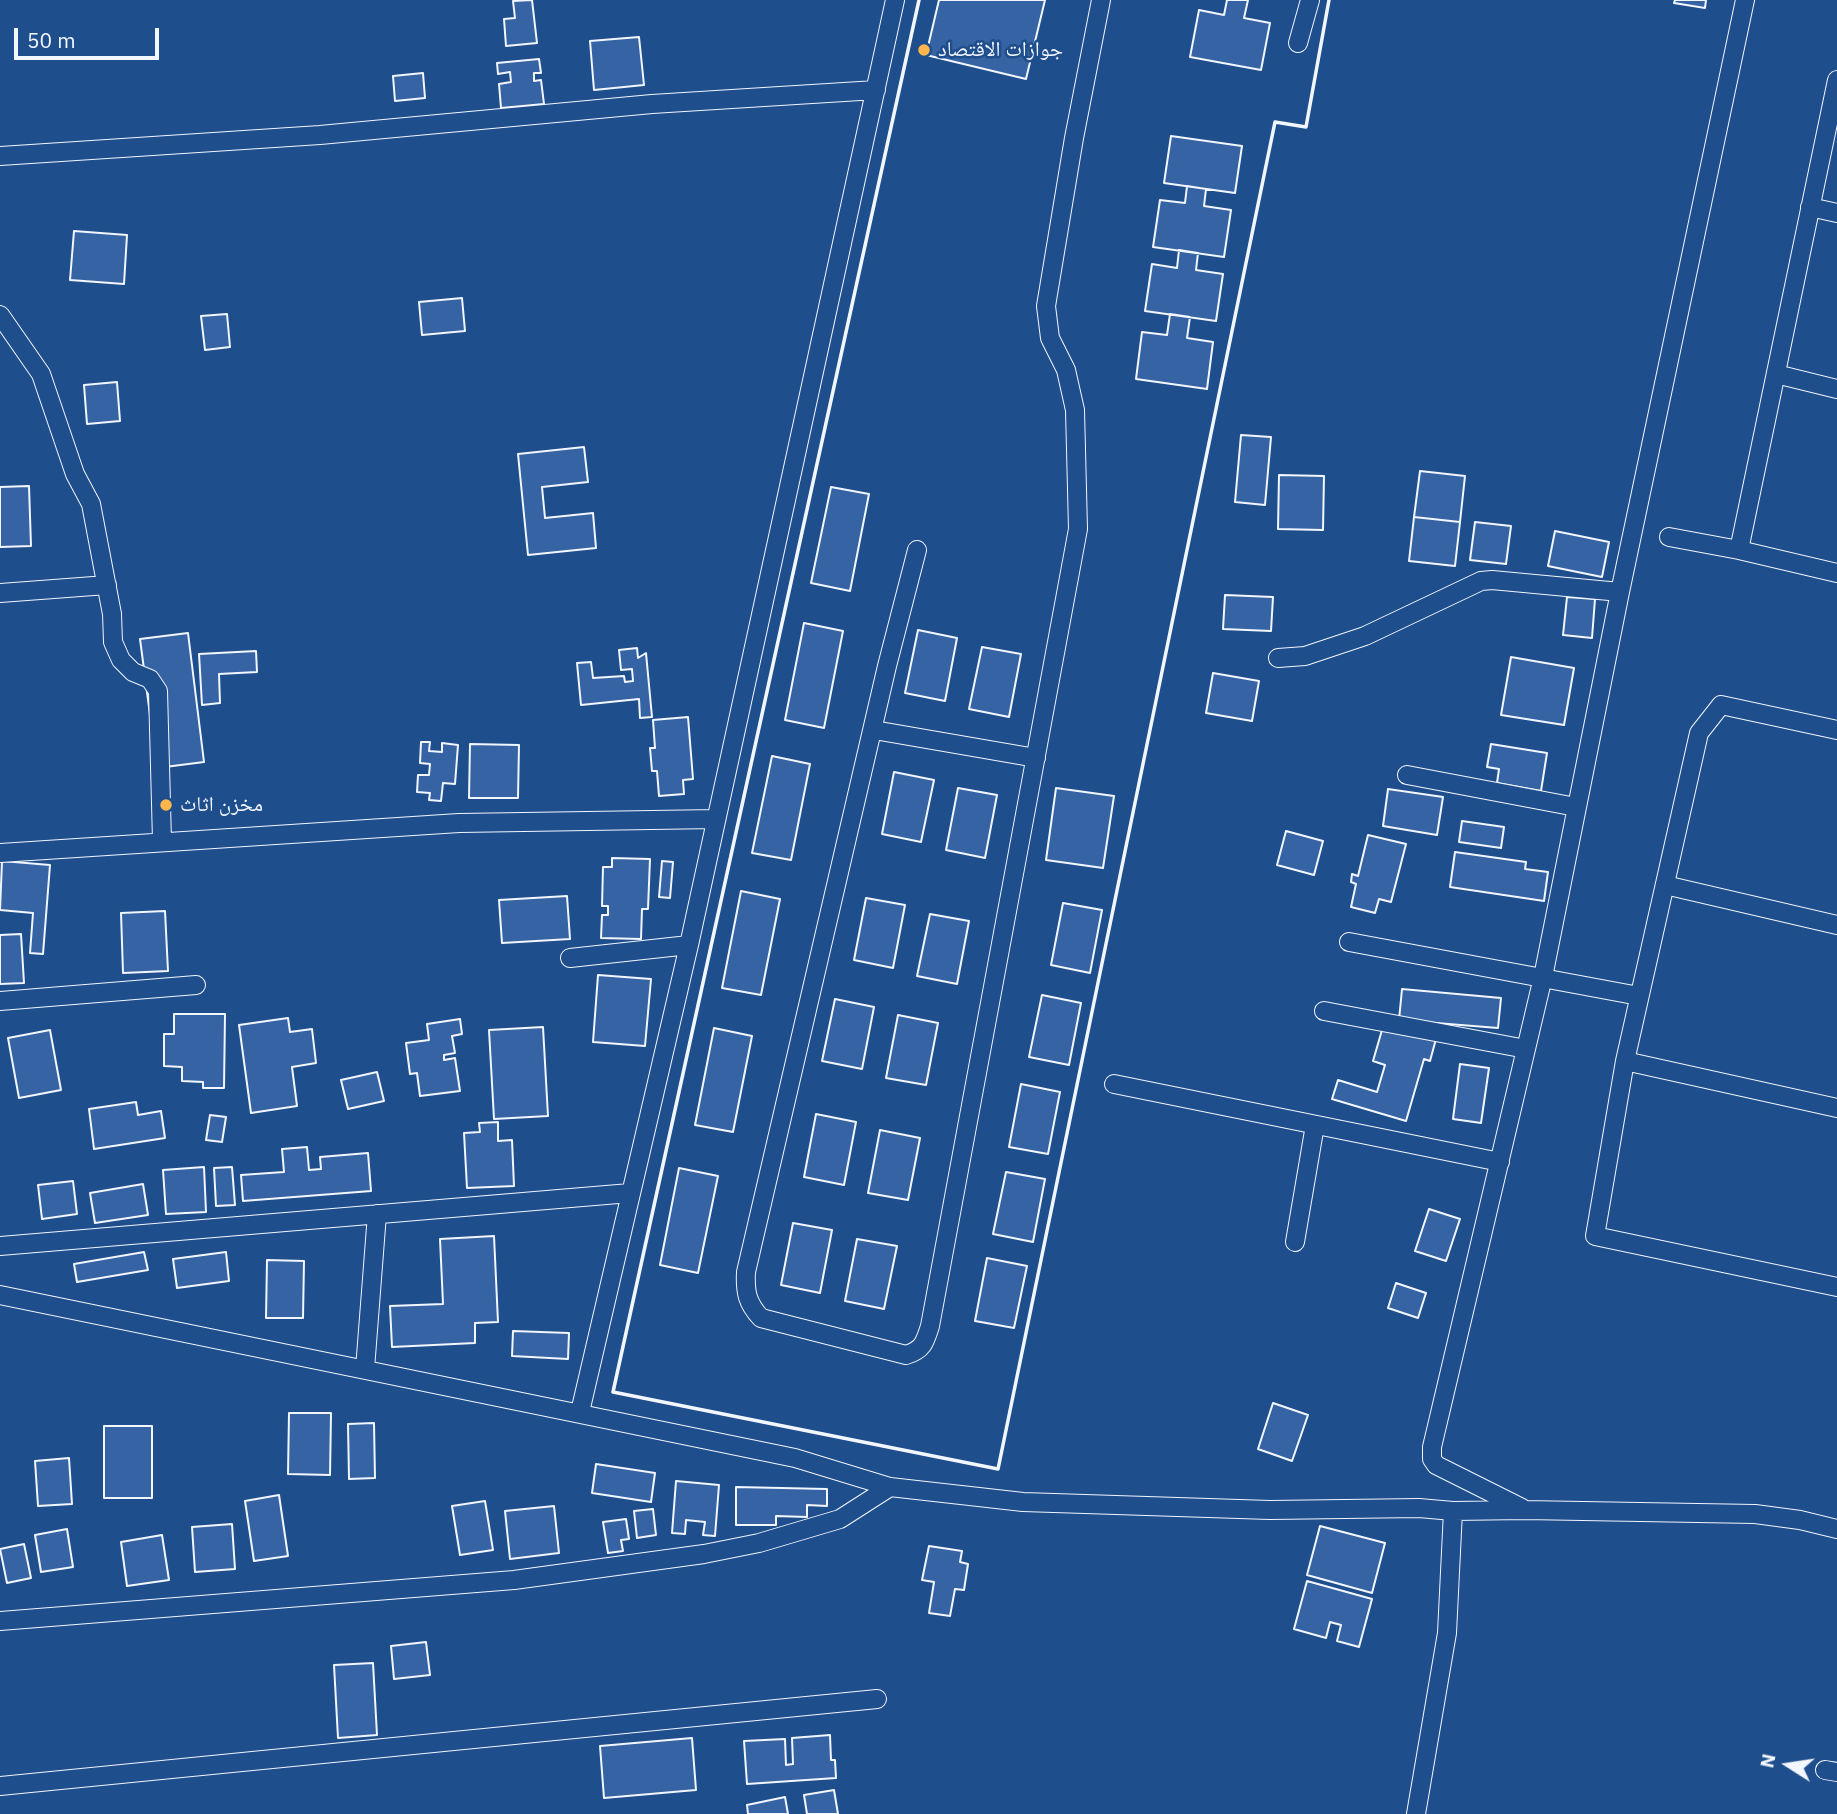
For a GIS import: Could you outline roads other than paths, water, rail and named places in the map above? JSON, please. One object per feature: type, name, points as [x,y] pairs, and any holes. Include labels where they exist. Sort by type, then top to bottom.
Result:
[{"type":"street","points":[[580,1412],[689,945],[895,0]]},
{"type":"street","points":[[917,550],[887,666],[746,1272],[745,1293],[750,1307],[761,1318],[906,1355],[917,1352],[930,1326],[1078,529],[1075,410],[1066,370],[1050,338],[1046,306],[1074,138],[1101,0]]},
{"type":"street","points":[[1298,43],[1310,0]]},
{"type":"street","points":[[1525,1510],[1436,1465],[1431,1454],[1543,977],[1620,592],[1745,0]]},
{"type":"street","points":[[1739,550],[1837,80]]},
{"type":"street","points":[[0,156],[320,135],[652,104],[876,90]]},
{"type":"street","points":[[1810,207],[1837,213]]},
{"type":"street","points":[[0,315],[41,374],[75,474],[91,503],[112,614],[113,642],[121,660],[133,672],[150,679],[158,691],[162,841]]},
{"type":"street","points":[[1776,374],[1837,390]]},
{"type":"street","points":[[1670,537],[1837,573]]},
{"type":"street","points":[[1278,658],[1305,656],[1365,636],[1481,581],[1620,592]]},
{"type":"street","points":[[0,593],[107,584]]},
{"type":"street","points":[[1837,730],[1721,705],[1699,733],[1625,1061],[1595,1236],[1837,1287]]},
{"type":"street","points":[[874,730],[1036,758]]},
{"type":"street","points":[[1407,775],[1576,807]]},
{"type":"street","points":[[0,853],[459,822],[716,819]]},
{"type":"street","points":[[1665,885],[1837,925]]},
{"type":"street","points":[[1349,942],[1639,996]]},
{"type":"street","points":[[570,958],[689,945]]},
{"type":"street","points":[[0,1001],[196,985]]},
{"type":"street","points":[[1324,1012],[1526,1049]]},
{"type":"street","points":[[1625,1061],[1837,1108]]},
{"type":"street","points":[[1114,1084],[1500,1162]]},
{"type":"street","points":[[1295,1242],[1315,1125]]},
{"type":"street","points":[[0,1246],[630,1193]]},
{"type":"street","points":[[365,1369],[377,1214]]},
{"type":"street","points":[[0,1295],[795,1458],[890,1487],[1023,1502],[1270,1510],[1419,1508],[1453,1511],[1755,1514],[1800,1520],[1837,1529]]},
{"type":"street","points":[[0,1621],[514,1580],[704,1554],[760,1543],[840,1519],[890,1487]]},
{"type":"street","points":[[1416,1814],[1447,1633],[1453,1511]]},
{"type":"street","points":[[0,1786],[877,1699]]},
{"type":"place","name":"جوازات الاقتصاد","points":[[924,50]]},
{"type":"place","name":"مخزن اثاث","points":[[166,805]]}]
